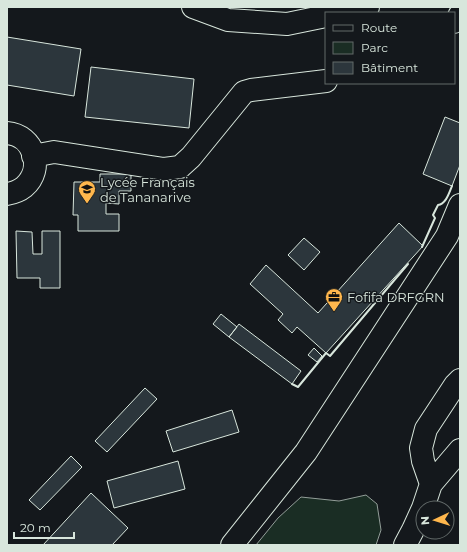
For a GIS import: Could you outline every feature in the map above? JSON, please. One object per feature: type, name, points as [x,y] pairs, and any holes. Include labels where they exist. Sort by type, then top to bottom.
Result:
[{"type":"street","points":[[193,7],[228,20],[287,24],[325,16]]},
{"type":"street","points":[[345,12],[368,7]]},
{"type":"street","points":[[33,156],[54,152],[164,169],[180,166],[191,157],[244,92],[325,81]]},
{"type":"street","points":[[7,133],[12,133],[21,137],[29,144],[35,162],[34,171],[24,188],[7,194]]},
{"type":"street","points":[[232,545],[306,452],[447,236],[460,205]]},
{"type":"street","points":[[431,484],[423,461],[421,448],[426,429],[458,386]]},
{"type":"street","points":[[426,500],[431,484],[460,450]]},
{"type":"street","points":[[405,545],[415,528]]},
{"type":"green space","points":[[366,495],[377,504],[381,530],[376,545],[256,545],[278,518],[301,497],[339,501]]},
{"type":"building","points":[[7,37],[81,49],[74,96],[7,85]]},
{"type":"building","points":[[91,67],[194,79],[189,128],[85,117]]},
{"type":"building","points":[[445,117],[460,123],[460,165],[452,186],[423,174]]},
{"type":"building","points":[[100,174],[131,174],[131,191],[119,191],[119,204],[106,203],[106,214],[119,214],[119,231],[78,231],[78,215],[73,215],[74,182],[100,182]]},
{"type":"building","points":[[399,223],[423,246],[326,353],[297,327],[292,333],[278,320],[283,314],[250,284],[266,265],[318,313]]},
{"type":"building","points":[[16,231],[32,232],[33,254],[42,254],[42,231],[60,231],[60,288],[40,288],[40,278],[17,278]]},
{"type":"building","points":[[304,238],[320,252],[304,270],[288,255]]},
{"type":"building","points":[[221,314],[237,327],[229,337],[213,324]]},
{"type":"building","points":[[239,324],[301,371],[292,384],[229,337]]},
{"type":"building","points":[[314,348],[322,356],[317,362],[308,355]]},
{"type":"building","points":[[145,388],[157,399],[107,452],[95,441]]},
{"type":"building","points":[[232,410],[239,432],[173,452],[166,431]]},
{"type":"building","points":[[71,456],[82,467],[40,510],[29,500]]},
{"type":"building","points":[[178,461],[185,489],[114,508],[107,481]]},
{"type":"building","points":[[91,493],[128,528],[112,545],[43,545]]},
{"type":"wall","points":[[422,247],[435,218],[433,215],[438,205],[443,203],[445,200],[452,186]]},
{"type":"wall","points":[[292,384],[298,387],[326,353],[330,356],[408,264]]},
{"type":"place","name":"Lycée Français de Tananarive","points":[[87,204]]},
{"type":"place","name":"Fofifa DRFGRN","points":[[334,312]]}]
